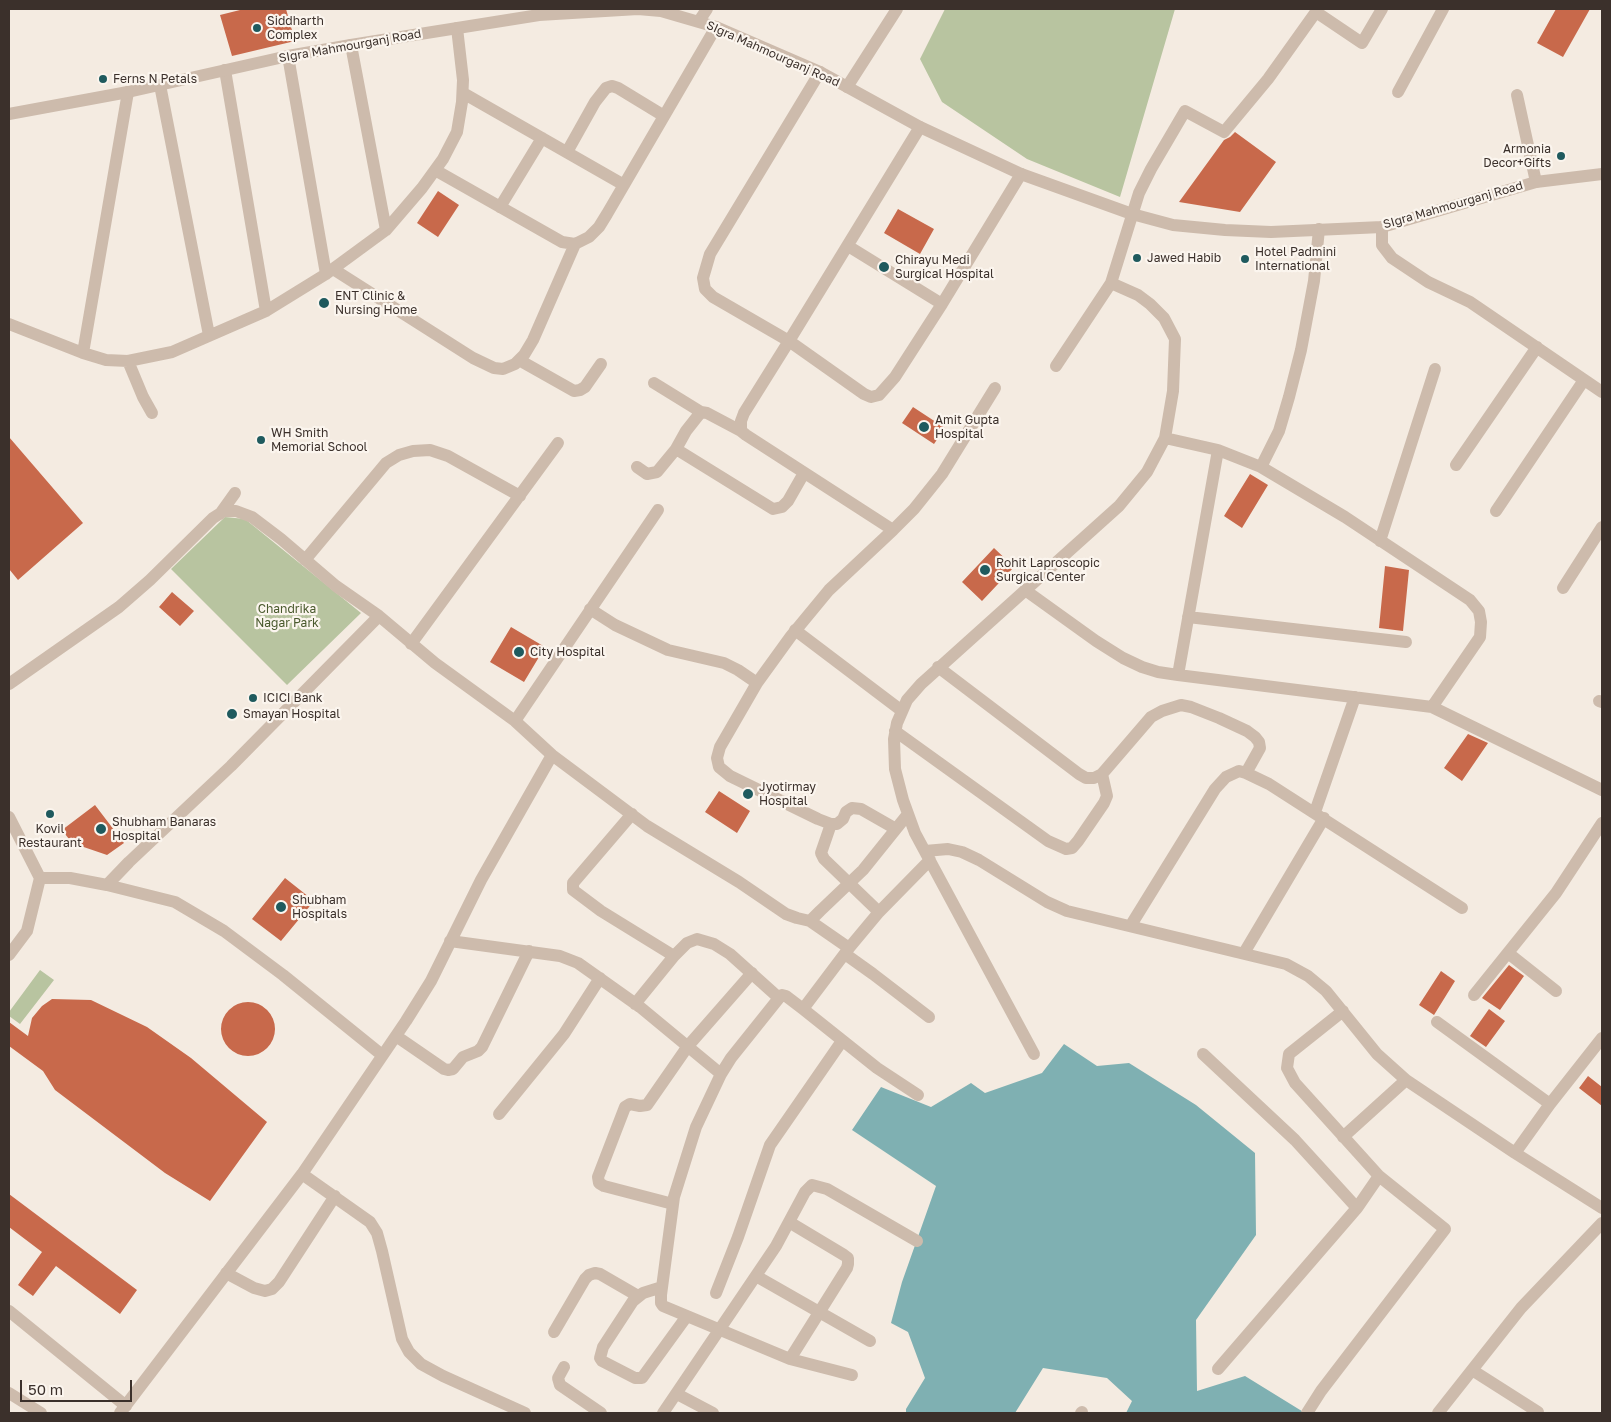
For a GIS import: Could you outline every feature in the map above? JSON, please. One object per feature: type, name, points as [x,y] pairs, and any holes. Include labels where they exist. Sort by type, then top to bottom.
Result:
[{"type":"street","name":"SIgra Mahmourganj Road","points":[[9,114],[128,92],[288,56],[457,28],[536,12],[638,9],[661,11],[716,27],[820,72],[920,127],[1021,174],[1132,214],[1173,224],[1225,230],[1271,232],[1382,227],[1536,182],[1602,174]]},
{"type":"street","points":[[699,21],[707,9]]},
{"type":"street","points":[[847,87],[897,9]]},
{"type":"street","points":[[1056,366],[1111,283],[1139,193],[1185,111],[1224,132],[1268,79],[1317,10],[1362,43],[1382,9]]},
{"type":"street","points":[[1398,92],[1442,9]]},
{"type":"street","points":[[435,170],[562,242],[575,244],[589,237],[599,226],[624,185],[716,27]]},
{"type":"street","points":[[9,324],[83,353],[106,360],[128,361],[172,352],[266,311],[329,272],[386,230],[422,188],[443,159],[457,132],[463,93],[457,28]]},
{"type":"street","points":[[351,45],[386,230]]},
{"type":"street","points":[[288,56],[329,272],[473,358],[494,368],[503,369],[515,364],[524,355],[533,340],[575,244]]},
{"type":"street","points":[[225,70],[266,311]]},
{"type":"street","points":[[820,72],[710,254],[703,278],[705,289],[714,297],[789,341],[864,394],[872,397],[879,395],[894,377],[942,304],[1021,174]]},
{"type":"street","points":[[160,85],[209,335]]},
{"type":"street","points":[[566,152],[594,102],[606,88],[612,86],[618,88],[664,116]]},
{"type":"street","points":[[83,353],[128,92]]},
{"type":"street","points":[[463,93],[624,185]]},
{"type":"street","points":[[1517,95],[1536,182]]},
{"type":"street","points":[[741,432],[741,421],[744,413],[920,127]]},
{"type":"street","points":[[500,206],[542,138]]},
{"type":"street","points":[[1382,227],[1382,244],[1392,258],[1428,282],[1470,302],[1602,392]]},
{"type":"street","points":[[1261,467],[1278,431],[1301,350],[1314,281],[1320,229]]},
{"type":"street","points":[[848,246],[942,304]]},
{"type":"street","points":[[1034,1054],[915,833],[895,769],[894,739],[895,731],[907,700],[938,667],[1119,506],[1147,472],[1165,438],[1173,391],[1175,339],[1164,318],[1150,304],[1138,295],[1111,283]]},
{"type":"street","points":[[1456,465],[1537,348]]},
{"type":"street","points":[[519,360],[574,391],[585,387],[600,364]]},
{"type":"street","points":[[128,361],[140,391],[152,413]]},
{"type":"street","points":[[1380,541],[1435,369]]},
{"type":"street","points":[[1496,511],[1584,380]]},
{"type":"street","points":[[654,383],[701,412],[708,413],[741,432],[893,530]]},
{"type":"street","points":[[896,829],[861,809],[852,808],[846,812],[843,819],[837,824],[831,824],[730,776],[719,767],[717,758],[720,747],[758,683],[795,630],[829,590],[914,509],[942,474],[995,388]]},
{"type":"street","points":[[637,467],[647,474],[657,472],[676,449],[686,431],[701,412]]},
{"type":"street","points":[[1165,438],[1218,450],[1261,467],[1345,517],[1470,600],[1479,611],[1481,622],[1480,637],[1432,707]]},
{"type":"street","points":[[411,644],[558,443]]},
{"type":"street","points":[[676,449],[773,509],[782,508],[804,473]]},
{"type":"street","points":[[305,560],[386,463],[399,455],[413,451],[430,450],[448,456],[520,496]]},
{"type":"street","points":[[1178,675],[1218,450]]},
{"type":"street","points":[[220,514],[235,493]]},
{"type":"street","points":[[515,721],[658,510]]},
{"type":"street","points":[[9,684],[119,607],[150,580],[202,528],[220,514],[224,511],[236,511],[252,517],[336,586],[379,616],[411,644],[515,721],[552,754],[647,826],[739,882],[786,914],[810,920],[873,974],[929,1017]]},
{"type":"street","points":[[1563,588],[1602,528]]},
{"type":"street","points":[[1025,590],[1096,641],[1123,658],[1142,667],[1178,675],[1432,707],[1602,790]]},
{"type":"street","points":[[590,609],[615,625],[668,650],[724,663],[758,683]]},
{"type":"street","points":[[107,885],[231,766],[379,616]]},
{"type":"street","points":[[1188,617],[1406,642]]},
{"type":"street","points":[[795,630],[902,711]]},
{"type":"street","points":[[938,667],[1086,778],[1094,778],[1102,774],[1151,717],[1181,705],[1219,718],[1247,731],[1255,737],[1259,742],[1260,748],[1246,773]]},
{"type":"street","points":[[1244,953],[1319,815],[1355,697]]},
{"type":"street","points":[[895,731],[1048,841],[1066,849],[1072,848],[1078,842],[1104,803],[1107,796],[1102,774]]},
{"type":"street","points":[[9,1311],[123,1410],[302,1174],[396,1036],[431,981],[497,851],[552,754]]},
{"type":"street","points":[[1131,926],[1221,781],[1232,773],[1239,771],[1269,784],[1462,908]]},
{"type":"street","points":[[632,814],[573,883],[573,890],[600,911],[674,956]]},
{"type":"street","points":[[810,920],[864,870],[908,814]]},
{"type":"street","points":[[9,817],[40,878],[28,931],[9,955]]},
{"type":"street","points":[[1474,995],[1556,893],[1602,823]]},
{"type":"street","points":[[831,824],[821,853],[880,912]]},
{"type":"street","points":[[803,1009],[847,951],[927,855],[948,849],[962,852],[1060,908],[1091,918],[1286,964],[1308,976],[1326,991],[1377,1054],[1406,1080],[1515,1153],[1602,1208]]},
{"type":"street","points":[[40,878],[70,878],[175,902],[224,931],[283,974],[382,1055]]},
{"type":"street","points":[[635,1004],[674,956],[692,940],[697,939],[730,954],[778,998]]},
{"type":"street","points":[[450,941],[560,956],[578,963],[635,1004],[721,1074]]},
{"type":"street","points":[[396,1036],[444,1069],[453,1070],[463,1058],[482,1047],[529,951]]},
{"type":"street","points":[[1508,953],[1556,991]]},
{"type":"street","points":[[673,1204],[604,1186],[598,1180],[623,1110],[627,1104],[647,1105],[688,1046],[752,973]]},
{"type":"street","points":[[499,1114],[564,1034],[600,978]]},
{"type":"street","points":[[852,1375],[790,1360],[663,1306],[661,1299],[662,1287],[673,1204],[689,1146],[706,1103],[721,1074],[731,1058],[782,995],[803,1009],[876,1068],[918,1095]]},
{"type":"street","points":[[1306,1413],[1320,1391],[1445,1230],[1379,1176],[1295,1083],[1287,1068],[1289,1054],[1343,1011]]},
{"type":"street","points":[[1437,1022],[1550,1104]]},
{"type":"street","points":[[1515,1153],[1550,1104],[1602,1038]]},
{"type":"street","points":[[716,1292],[738,1237],[770,1145],[842,1041]]},
{"type":"street","points":[[1202,1054],[1295,1140],[1357,1208]]},
{"type":"street","points":[[1343,1136],[1406,1080]]},
{"type":"street","points":[[302,1174],[370,1222],[377,1233],[402,1339],[408,1352],[421,1364],[435,1372],[525,1413]]},
{"type":"street","points":[[1218,1368],[1357,1208],[1379,1176]]},
{"type":"street","points":[[664,1413],[756,1276],[808,1187],[816,1185],[827,1189],[916,1241]]},
{"type":"street","points":[[226,1273],[254,1288],[265,1291],[272,1289],[279,1282],[335,1196]]},
{"type":"street","points":[[789,1222],[848,1258],[847,1268],[790,1360]]},
{"type":"street","points":[[1438,1413],[1521,1308],[1602,1223]]},
{"type":"street","points":[[554,1332],[584,1279],[589,1275],[600,1274],[638,1296]]},
{"type":"street","points":[[756,1276],[870,1341]]},
{"type":"street","points":[[662,1287],[638,1296],[633,1301],[603,1347],[600,1358],[606,1363],[639,1379],[645,1376],[687,1316]]},
{"type":"street","points":[[564,1367],[558,1378],[560,1385],[600,1413]]},
{"type":"street","points":[[1472,1370],[1537,1413]]},
{"type":"street","points":[[9,1393],[41,1413]]},
{"type":"street","points":[[677,1394],[713,1413]]},
{"type":"green space","points":[[945,9],[1175,9],[1120,197],[1027,159],[942,102],[920,59]]},
{"type":"green space","name":"Chandrika Nagar Park","points":[[225,517],[245,519],[361,613],[287,685],[171,569]]},
{"type":"green space","points":[[40,970],[54,980],[20,1024],[9,1016],[9,1012]]},
{"type":"water","points":[[1064,1044],[1097,1066],[1129,1063],[1196,1105],[1255,1153],[1256,1235],[1196,1320],[1197,1391],[1245,1376],[1305,1413],[1126,1413],[1132,1401],[1107,1378],[1043,1368],[1015,1413],[906,1413],[906,1409],[925,1378],[908,1332],[891,1323],[902,1282],[936,1186],[852,1130],[881,1087],[931,1107],[971,1083],[985,1093],[1042,1073]]},
{"type":"building","name":"Siddharth Complex","points":[[244,9],[286,9],[295,41],[232,56],[220,15]]},
{"type":"building","points":[[1556,9],[1590,9],[1563,57],[1537,43]]},
{"type":"building","points":[[1235,132],[1276,162],[1240,212],[1179,202],[1224,140]]},
{"type":"building","points":[[438,191],[459,205],[438,237],[417,223]]},
{"type":"building","points":[[898,209],[934,229],[920,254],[884,233]]},
{"type":"building","points":[[913,407],[945,428],[934,444],[902,423]]},
{"type":"building","points":[[9,437],[83,523],[18,580],[9,569]]},
{"type":"building","points":[[1250,474],[1268,485],[1242,528],[1224,516]]},
{"type":"building","points":[[994,548],[1014,567],[982,601],[962,582]]},
{"type":"building","points":[[1385,566],[1409,570],[1403,631],[1379,628]]},
{"type":"building","points":[[172,592],[194,611],[180,626],[159,607]]},
{"type":"building","points":[[511,627],[545,647],[524,682],[490,662]]},
{"type":"building","points":[[1468,734],[1488,743],[1462,781],[1444,768]]},
{"type":"building","points":[[719,791],[750,811],[737,833],[705,812]]},
{"type":"building","points":[[95,805],[124,843],[107,855],[72,843],[62,830]]},
{"type":"building","points":[[285,878],[314,901],[281,941],[252,919]]},
{"type":"building","points":[[1509,965],[1524,976],[1500,1010],[1482,998]]},
{"type":"building","points":[[1441,971],[1455,981],[1434,1015],[1419,1005]]},
{"type":"building","points":[[52,999],[91,1000],[147,1027],[191,1058],[267,1122],[210,1201],[165,1173],[55,1090],[43,1071],[9,1046],[9,1022],[28,1036],[32,1018],[42,1006]]},
{"type":"building","points":[[243,1002],[253,1002],[263,1006],[271,1014],[275,1029],[271,1044],[263,1052],[253,1056],[243,1056],[233,1052],[225,1044],[221,1034],[221,1024],[225,1014],[233,1006]]},
{"type":"building","points":[[1489,1009],[1505,1021],[1486,1047],[1470,1036]]},
{"type":"building","points":[[1588,1076],[1602,1087],[1602,1106],[1579,1088]]},
{"type":"building","points":[[9,1194],[137,1290],[120,1314],[56,1266],[33,1296],[18,1285],[42,1252],[9,1227]]},
{"type":"place","name":"Siddharth Complex","points":[[257,28]]},
{"type":"place","name":"Ferns N Petals","points":[[103,79]]},
{"type":"place","name":"Armonia Decor+Gifts","points":[[1561,156]]},
{"type":"place","name":"Jawed Habib","points":[[1137,258]]},
{"type":"place","name":"Hotel Padmini International","points":[[1245,259]]},
{"type":"place","name":"Chirayu Medi Surgical Hospital","points":[[884,267]]},
{"type":"place","name":"ENT Clinic & Nursing Home","points":[[324,303]]},
{"type":"place","name":"Amit Gupta Hospital","points":[[924,427]]},
{"type":"place","name":"WH Smith Memorial School","points":[[261,440]]},
{"type":"place","name":"Rohit Laproscopic Surgical Center","points":[[985,570]]},
{"type":"place","name":"City Hospital","points":[[519,652]]},
{"type":"place","name":"ICICI Bank","points":[[253,698]]},
{"type":"place","name":"Smayan Hospital","points":[[232,714]]},
{"type":"place","name":"Jyotirmay Hospital","points":[[748,794]]},
{"type":"place","name":"Kovil Restaurant","points":[[50,814]]},
{"type":"place","name":"Shubham Banaras Hospital","points":[[101,829]]},
{"type":"place","name":"Shubham Hospitals","points":[[281,907]]}]
